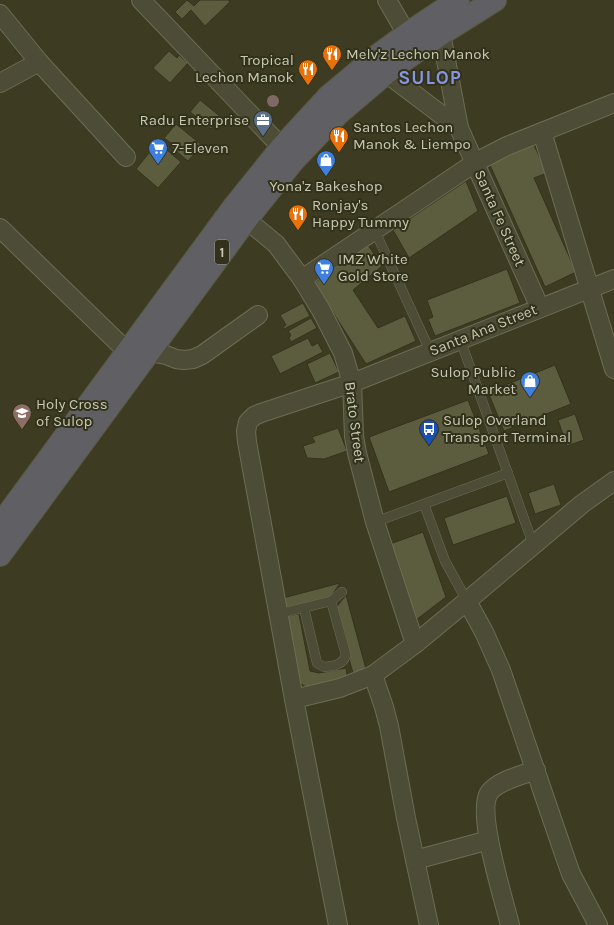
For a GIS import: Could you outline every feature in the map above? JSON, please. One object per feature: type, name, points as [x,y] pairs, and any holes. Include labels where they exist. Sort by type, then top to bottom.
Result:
[{"type":"highway","name":"1","points":[[288,154],[386,73],[412,43],[458,0]]},
{"type":"highway","name":"1","points":[[0,555],[138,356],[239,214],[288,154],[329,96],[377,56],[441,34],[496,0]]},
{"type":"highway","name":"1","points":[[0,525],[138,356]]},
{"type":"street","points":[[141,0],[288,154]]},
{"type":"street","points":[[387,0],[412,43]]},
{"type":"street","points":[[0,14],[39,62],[126,157]]},
{"type":"street","name":"Santa Fe Street","points":[[441,34],[459,128],[476,162],[540,308]]},
{"type":"street","points":[[0,83],[39,62]]},
{"type":"street","name":"Santa Fe Street","points":[[386,73],[459,128]]},
{"type":"street","points":[[302,280],[476,162],[506,146],[614,103]]},
{"type":"street","points":[[542,132],[614,369]]},
{"type":"street","name":"Brato Street","points":[[239,214],[276,244],[302,280],[321,310],[343,353],[352,383],[354,436],[357,453],[375,522],[415,644]]},
{"type":"street","points":[[0,228],[138,356],[166,355],[176,359],[193,359],[202,355],[258,315]]},
{"type":"street","name":"Santa Ana Street","points":[[278,614],[247,442],[246,431],[248,422],[254,416],[352,383],[614,279]]},
{"type":"street","points":[[294,699],[340,688],[373,675],[415,644],[533,544],[582,504],[614,481]]},
{"type":"street","points":[[467,601],[495,656],[536,770],[564,854],[572,874],[598,925]]},
{"type":"street","points":[[278,614],[338,925]]},
{"type":"street","points":[[373,675],[389,726],[429,925]]},
{"type":"street","points":[[510,925],[488,840],[486,799],[489,793],[500,784],[536,770]]},
{"type":"street","points":[[415,860],[488,840]]},
{"type":"lane","points":[[375,231],[430,351]]},
{"type":"lane","points":[[460,339],[533,544]]},
{"type":"lane","points":[[375,522],[508,473]]},
{"type":"lane","points":[[424,504],[445,561],[467,601]]},
{"type":"lane","points":[[278,614],[331,601],[342,592]]},
{"type":"lane","points":[[304,608],[317,663],[324,667],[338,664],[344,660],[346,655],[331,601]]},
{"type":"building","points":[[187,0],[194,6],[200,0],[228,0],[230,2],[205,26],[191,10],[182,19],[175,12]]},
{"type":"building","points":[[169,51],[177,58],[179,55],[188,63],[170,83],[153,68]]},
{"type":"building","points":[[200,100],[221,117],[211,129],[190,112]]},
{"type":"building","points":[[176,124],[203,146],[188,161],[170,146],[171,143],[164,138]]},
{"type":"building","name":"7-Eleven","points":[[158,142],[181,162],[158,188],[136,169]]},
{"type":"building","points":[[533,143],[547,173],[534,178],[576,272],[545,287],[489,163]]},
{"type":"building","points":[[466,181],[478,211],[409,258],[393,230]]},
{"type":"building","points":[[368,245],[382,266],[353,290],[378,328],[405,316],[416,341],[366,364],[314,283]]},
{"type":"building","points":[[507,269],[520,303],[435,336],[428,319],[433,317],[427,300]]},
{"type":"building","points":[[303,303],[310,316],[284,329],[283,327],[286,325],[280,315]]},
{"type":"building","points":[[311,318],[317,328],[291,342],[289,338],[291,335],[288,331]]},
{"type":"building","points":[[308,338],[312,346],[318,343],[323,352],[280,374],[271,356]]},
{"type":"building","points":[[330,353],[339,372],[315,383],[307,364]]},
{"type":"building","name":"Sulop Public Market","points":[[555,365],[571,404],[504,431],[488,392]]},
{"type":"building","name":"Sulop Overland Transport Terminal","points":[[468,400],[489,454],[389,492],[369,437]]},
{"type":"building","points":[[575,414],[584,440],[567,446],[558,420]]},
{"type":"building","points":[[338,428],[347,451],[324,459],[307,458],[303,446],[315,442],[312,437]]},
{"type":"building","points":[[554,484],[561,505],[535,514],[528,493]]},
{"type":"building","points":[[507,496],[516,523],[453,545],[444,518]]},
{"type":"building","points":[[423,532],[446,597],[416,620],[390,544]]},
{"type":"building","points":[[340,583],[330,598],[285,609],[283,598]]},
{"type":"building","points":[[346,595],[366,669],[353,673],[335,609]]},
{"type":"building","points":[[299,614],[310,671],[319,673],[346,668],[348,681],[309,689],[300,683],[286,616]]},
{"type":"place","name":"Melv'z Lechon Manok","points":[[332,71]]},
{"type":"place","name":"Tropical Lechon Manok","points":[[308,86]]},
{"type":"place","name":"Radu Enterprise","points":[[263,137]]},
{"type":"place","name":"Santos Lechon Manok & Liempo","points":[[339,153]]},
{"type":"place","name":"7-Eleven","points":[[158,165]]},
{"type":"place","name":"Yona'z Bakeshop","points":[[326,177]]},
{"type":"place","name":"Ronjay's Happy Tummy","points":[[298,231]]},
{"type":"place","name":"IMZ White Gold Store","points":[[324,285]]},
{"type":"place","name":"Sulop Public Market","points":[[530,398]]},
{"type":"place","name":"Holy Cross of Sulop","points":[[22,430]]},
{"type":"place","name":"Sulop Overland Transport Terminal","points":[[429,446]]},
{"type":"district","name":"SULOP","points":[[430,78]]}]
